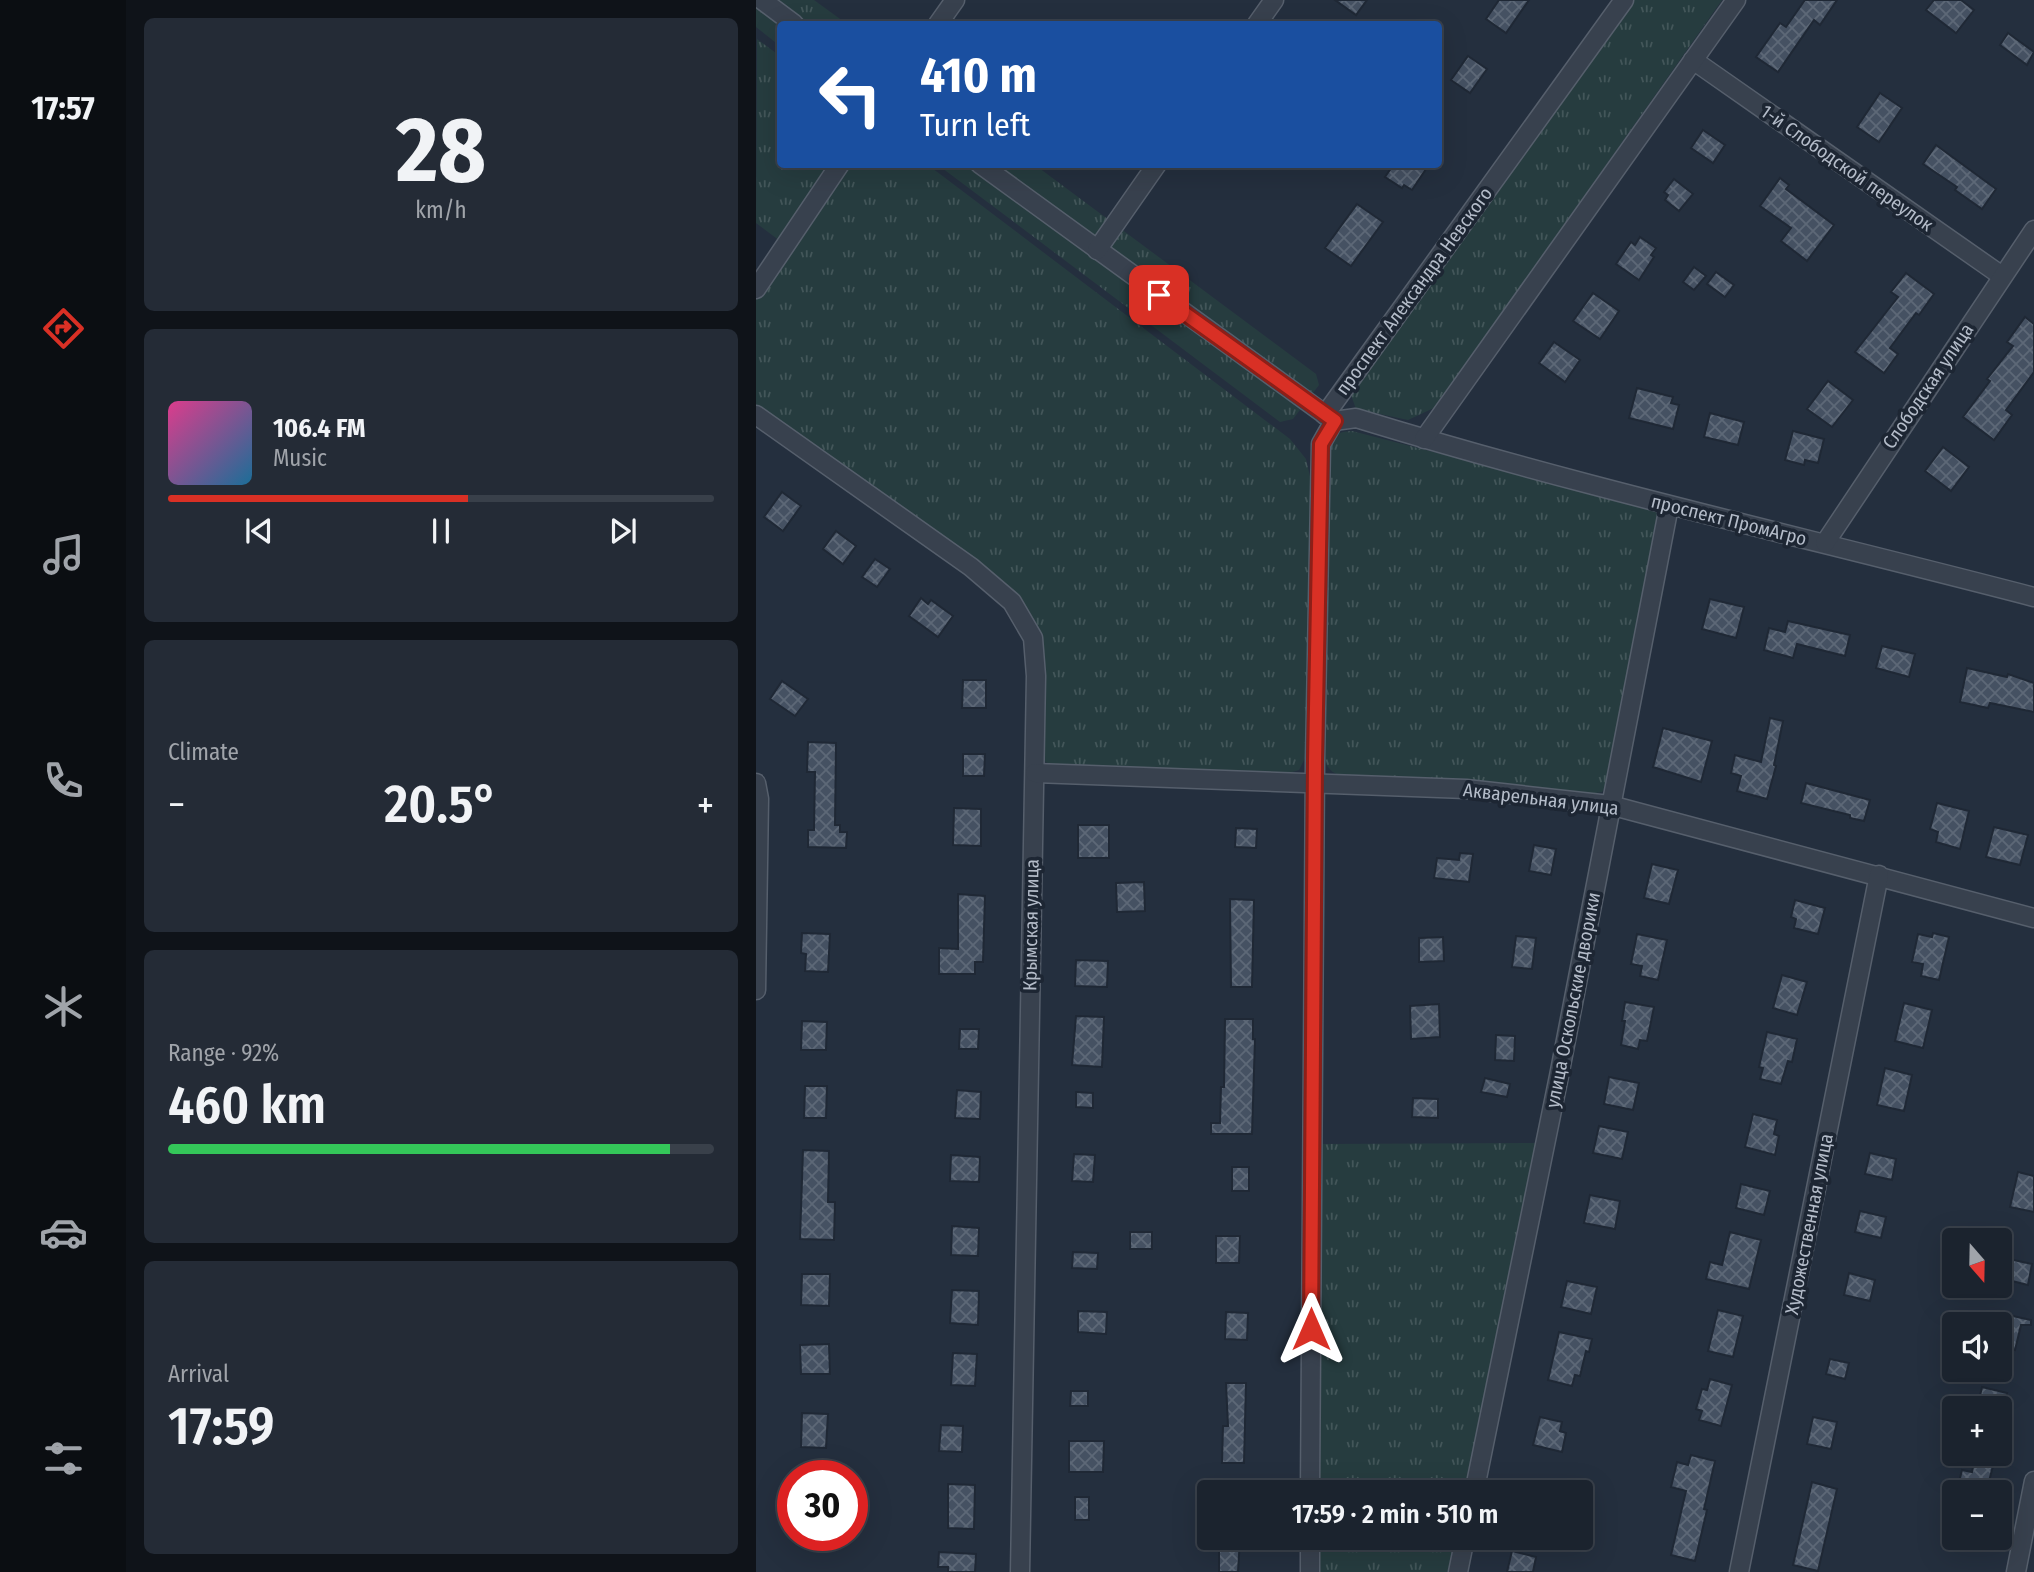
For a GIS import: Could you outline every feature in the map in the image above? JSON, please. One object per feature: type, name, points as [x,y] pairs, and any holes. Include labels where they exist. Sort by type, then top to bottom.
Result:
[{"type":"street","points":[[762,0],[790,21]]},
{"type":"street","points":[[939,21],[955,0]]},
{"type":"street","points":[[1258,21],[1274,0]]},
{"type":"street","name":"проспект Александра Невского","points":[[1310,1480],[1315,782],[1321,444],[1330,418],[1624,0]]},
{"type":"street","points":[[1424,439],[1736,0]]},
{"type":"street","name":"1-й Слободской переулок","points":[[1693,60],[2002,275]]},
{"type":"street","points":[[756,289],[837,168]]},
{"type":"street","points":[[985,168],[1330,418]]},
{"type":"street","points":[[1097,250],[1154,168]]},
{"type":"street","name":"Слободская улица","points":[[1825,543],[2034,230]]},
{"type":"street","name":"Крымская улица","points":[[756,415],[971,567],[1012,602],[1033,638],[1036,676],[1035,773],[1020,1572]]},
{"type":"street","name":"проспект ПромАгро","points":[[1330,418],[1356,418],[1669,506],[2034,597]]},
{"type":"street","name":"улица Оскольские дворики","points":[[1477,1480],[1559,1076],[1669,506]]},
{"type":"street","name":"Акварельная улица","points":[[1035,773],[1466,789],[1610,805],[2034,918]]},
{"type":"street","points":[[756,783],[759,799],[756,990]]},
{"type":"street","name":"Художественная улица","points":[[1739,1572],[1879,875]]},
{"type":"street","points":[[2016,1572],[2034,1481]]},
{"type":"street","points":[[1310,1550],[1310,1572]]},
{"type":"street","points":[[1458,1572],[1463,1550]]},
{"type":"green space","points":[[756,0],[814,0],[843,21],[777,21],[777,44],[756,27]]},
{"type":"green space","points":[[1632,0],[1722,0],[1436,407],[1408,420],[1356,409],[1351,395],[1356,383]]},
{"type":"green space","points":[[757,39],[777,54],[777,168],[834,168],[780,241],[756,223]]},
{"type":"green space","points":[[845,168],[932,168],[1290,439],[1306,459],[1311,481],[1306,756],[1299,770],[1289,773],[1056,767],[1044,761],[1040,746],[1040,646],[973,560],[756,406],[756,289]]},
{"type":"green space","points":[[942,168],[1039,168],[1316,374],[1319,385],[1293,419],[1280,422]]},
{"type":"green space","points":[[1352,431],[1656,511],[1659,521],[1608,781],[1602,792],[1589,794],[1350,777],[1331,771],[1324,760],[1326,449],[1336,435]]},
{"type":"green space","points":[[1538,1143],[1470,1480],[1318,1480],[1321,1144]]},
{"type":"green space","points":[[1318,1550],[1456,1550],[1452,1572],[1318,1572]]},
{"type":"building","points":[[1335,0],[1367,0],[1356,15]]},
{"type":"building","points":[[1499,0],[1529,0],[1506,33],[1486,19]]},
{"type":"building","points":[[1805,0],[1837,0],[1820,25],[1814,20],[1778,72],[1756,57],[1780,23],[1786,27]]},
{"type":"building","points":[[1934,0],[1961,0],[1974,10],[1956,33],[1926,10]]},
{"type":"building","points":[[2008,33],[2034,52],[2027,65],[2000,45]]},
{"type":"building","points":[[1468,56],[1487,69],[1470,93],[1451,80]]},
{"type":"building","points":[[1880,93],[1902,108],[1879,142],[1857,127]]},
{"type":"building","points":[[1703,130],[1725,145],[1713,163],[1691,148]]},
{"type":"building","points":[[1936,145],[1996,189],[1982,209],[1955,190],[1957,187],[1923,164]]},
{"type":"building","points":[[1391,168],[1426,169],[1412,190],[1404,185],[1402,188],[1385,177]]},
{"type":"building","points":[[1780,178],[1789,185],[1786,189],[1834,225],[1807,261],[1781,241],[1791,228],[1760,206]]},
{"type":"building","points":[[1674,179],[1693,194],[1679,211],[1665,200],[1668,195],[1664,192]]},
{"type":"building","points":[[1357,204],[1383,222],[1351,266],[1325,248]]},
{"type":"building","points":[[1640,237],[1656,248],[1651,255],[1654,257],[1639,280],[1616,264],[1631,242],[1635,245]]},
{"type":"building","points":[[1694,267],[1706,276],[1694,290],[1683,282]]},
{"type":"building","points":[[1716,272],[1734,285],[1725,297],[1707,284]]},
{"type":"building","points":[[1906,273],[1934,294],[1890,348],[1898,354],[1884,373],[1855,352],[1898,297],[1891,292]]},
{"type":"building","points":[[1593,293],[1619,311],[1600,339],[1573,321]]},
{"type":"building","points":[[2025,317],[2034,324],[2034,372],[2006,410],[2012,415],[1994,440],[1963,417],[1990,381],[1987,379],[2013,346],[2007,342]]},
{"type":"building","points":[[1554,342],[1580,360],[1565,382],[1539,363]]},
{"type":"building","points":[[1828,381],[1853,400],[1832,427],[1807,409]]},
{"type":"building","points":[[1637,388],[1673,397],[1671,403],[1679,405],[1673,429],[1629,418]]},
{"type":"building","points":[[1710,413],[1744,422],[1738,445],[1704,437]]},
{"type":"building","points":[[1793,431],[1824,439],[1818,463],[1805,460],[1804,465],[1785,460]]},
{"type":"building","points":[[1943,447],[1969,467],[1951,491],[1925,471]]},
{"type":"building","points":[[782,492],[801,506],[783,531],[764,517]]},
{"type":"building","points":[[836,531],[856,546],[843,564],[823,549]]},
{"type":"building","points":[[875,559],[890,569],[877,587],[862,577]]},
{"type":"building","points":[[921,598],[928,604],[931,600],[953,616],[938,637],[909,616]]},
{"type":"building","points":[[1710,599],[1744,607],[1736,638],[1702,629]]},
{"type":"building","points":[[1788,621],[1850,635],[1845,656],[1797,644],[1793,658],[1764,650],[1769,628],[1785,632]]},
{"type":"building","points":[[1882,646],[1915,654],[1909,677],[1876,668]]},
{"type":"building","points":[[1967,668],[2007,677],[2008,674],[2034,683],[2034,712],[1990,703],[1988,708],[1960,702]]},
{"type":"building","points":[[963,680],[986,680],[986,708],[962,708]]},
{"type":"building","points":[[782,681],[808,699],[795,716],[770,699]]},
{"type":"building","points":[[1770,718],[1783,721],[1774,765],[1776,766],[1767,799],[1737,791],[1741,776],[1731,773],[1735,755],[1761,762]]},
{"type":"building","points":[[1663,728],[1712,741],[1701,782],[1653,767]]},
{"type":"building","points":[[808,742],[836,743],[835,825],[840,825],[840,832],[847,832],[846,848],[808,847],[808,830],[814,830],[815,772],[807,772]]},
{"type":"building","points":[[963,754],[985,754],[984,776],[963,776]]},
{"type":"building","points":[[1806,783],[1870,800],[1864,821],[1801,803]]},
{"type":"building","points":[[1937,803],[1969,811],[1960,849],[1936,842],[1938,832],[1930,829]]},
{"type":"building","points":[[954,808],[981,809],[981,846],[953,845]]},
{"type":"building","points":[[1078,825],[1109,825],[1109,858],[1078,858]]},
{"type":"building","points":[[1994,827],[2028,835],[2020,865],[1986,857]]},
{"type":"building","points":[[1236,828],[1257,829],[1256,848],[1235,847]]},
{"type":"building","points":[[1534,845],[1556,849],[1551,875],[1529,871]]},
{"type":"building","points":[[1460,853],[1473,854],[1469,882],[1434,878],[1437,858],[1459,860]]},
{"type":"building","points":[[1652,864],[1678,870],[1669,904],[1644,898]]},
{"type":"building","points":[[1144,882],[1145,911],[1117,912],[1116,883]]},
{"type":"building","points":[[958,894],[985,896],[983,962],[975,962],[975,974],[939,974],[939,948],[958,949]]},
{"type":"building","points":[[1230,899],[1254,900],[1252,987],[1231,987]]},
{"type":"building","points":[[1795,900],[1825,908],[1818,934],[1794,928],[1796,919],[1791,917]]},
{"type":"building","points":[[802,933],[830,934],[828,972],[805,971],[806,954],[801,953]]},
{"type":"building","points":[[1933,933],[1949,937],[1939,980],[1921,976],[1923,964],[1912,962],[1918,934],[1932,937]]},
{"type":"building","points":[[1637,934],[1667,940],[1658,980],[1640,976],[1642,966],[1631,964]]},
{"type":"building","points":[[1516,936],[1536,938],[1532,969],[1512,967]]},
{"type":"building","points":[[1443,937],[1444,961],[1419,962],[1419,938]]},
{"type":"building","points":[[1076,960],[1108,961],[1107,987],[1075,986]]},
{"type":"building","points":[[1782,975],[1807,982],[1797,1015],[1773,1008]]},
{"type":"building","points":[[1625,1002],[1654,1007],[1647,1041],[1640,1040],[1638,1049],[1621,1045]]},
{"type":"building","points":[[1904,1003],[1932,1010],[1923,1048],[1895,1041]]},
{"type":"building","points":[[1439,1004],[1440,1037],[1411,1039],[1410,1006]]},
{"type":"building","points":[[1076,1016],[1104,1017],[1102,1067],[1072,1065]]},
{"type":"building","points":[[1225,1019],[1253,1019],[1255,1039],[1252,1134],[1211,1134],[1211,1123],[1220,1123],[1221,1087],[1224,1087]]},
{"type":"building","points":[[802,1021],[827,1022],[826,1050],[801,1050]]},
{"type":"building","points":[[960,1029],[979,1029],[978,1049],[959,1049]]},
{"type":"building","points":[[1767,1032],[1797,1039],[1792,1062],[1788,1061],[1781,1084],[1760,1079],[1763,1068],[1759,1067]]},
{"type":"building","points":[[1496,1035],[1515,1036],[1514,1061],[1495,1060]]},
{"type":"building","points":[[1885,1068],[1912,1075],[1904,1111],[1877,1105]]},
{"type":"building","points":[[1609,1077],[1639,1083],[1633,1110],[1604,1104]]},
{"type":"building","points":[[1485,1078],[1510,1084],[1507,1097],[1481,1092]]},
{"type":"building","points":[[805,1086],[827,1086],[826,1118],[804,1118]]},
{"type":"building","points":[[957,1090],[981,1092],[980,1119],[955,1118]]},
{"type":"building","points":[[1076,1092],[1093,1093],[1093,1108],[1076,1107]]},
{"type":"building","points":[[1413,1098],[1438,1099],[1438,1118],[1412,1117]]},
{"type":"building","points":[[1753,1114],[1777,1120],[1774,1134],[1779,1136],[1775,1155],[1745,1147]]},
{"type":"building","points":[[1599,1126],[1628,1132],[1622,1159],[1593,1153]]},
{"type":"building","points":[[803,1150],[829,1151],[828,1202],[835,1202],[834,1240],[800,1239]]},
{"type":"building","points":[[1870,1153],[1896,1159],[1892,1180],[1865,1174]]},
{"type":"building","points":[[1074,1154],[1095,1155],[1093,1182],[1072,1181]]},
{"type":"building","points":[[951,1155],[980,1157],[979,1182],[950,1181]]},
{"type":"building","points":[[1232,1167],[1249,1167],[1249,1191],[1232,1191]]},
{"type":"building","points":[[2018,1172],[2034,1176],[2034,1212],[2010,1207]]},
{"type":"building","points":[[1741,1184],[1770,1191],[1764,1215],[1736,1208]]},
{"type":"building","points":[[1590,1195],[1620,1201],[1615,1229],[1584,1223]]},
{"type":"building","points":[[1860,1211],[1886,1217],[1881,1238],[1855,1232]]},
{"type":"building","points":[[952,1226],[979,1228],[978,1256],[951,1255]]},
{"type":"building","points":[[1130,1232],[1152,1232],[1152,1249],[1130,1249]]},
{"type":"building","points":[[1730,1232],[1761,1240],[1749,1289],[1706,1279],[1710,1262],[1722,1265]]},
{"type":"building","points":[[1216,1236],[1240,1236],[1239,1263],[1216,1263]]},
{"type":"building","points":[[1073,1252],[1098,1253],[1097,1269],[1072,1268]]},
{"type":"building","points":[[2012,1260],[2032,1264],[2028,1285],[2012,1281]]},
{"type":"building","points":[[1849,1273],[1875,1280],[1870,1301],[1844,1295]]},
{"type":"building","points":[[802,1274],[830,1274],[829,1306],[801,1305]]},
{"type":"building","points":[[1567,1281],[1597,1287],[1591,1314],[1561,1307]]},
{"type":"building","points":[[952,1290],[979,1291],[978,1325],[950,1323]]},
{"type":"building","points":[[1718,1310],[1743,1316],[1733,1357],[1708,1351]]},
{"type":"building","points":[[1078,1311],[1107,1312],[1106,1334],[1078,1332]]},
{"type":"building","points":[[1226,1312],[1248,1313],[1247,1340],[1225,1339]]},
{"type":"building","points":[[2012,1316],[2031,1320],[2031,1325],[2021,1325],[2015,1350],[2012,1349]]},
{"type":"building","points":[[1559,1332],[1592,1339],[1580,1376],[1575,1375],[1572,1386],[1548,1380]]},
{"type":"building","points":[[829,1344],[830,1374],[801,1374],[800,1345]]},
{"type":"building","points":[[953,1353],[977,1354],[975,1386],[951,1385]]},
{"type":"building","points":[[1830,1359],[1849,1363],[1845,1379],[1826,1374]]},
{"type":"building","points":[[1710,1379],[1732,1385],[1721,1426],[1699,1420],[1702,1411],[1696,1409],[1702,1389],[1707,1390]]},
{"type":"building","points":[[1226,1383],[1246,1383],[1244,1463],[1222,1463],[1223,1426],[1228,1426]]},
{"type":"building","points":[[1982,1387],[2007,1393],[2006,1396],[1980,1396]]},
{"type":"building","points":[[1071,1391],[1088,1391],[1088,1406],[1070,1406]]},
{"type":"building","points":[[802,1413],[828,1414],[826,1448],[801,1447]]},
{"type":"building","points":[[1540,1417],[1562,1422],[1560,1431],[1566,1433],[1562,1452],[1533,1445]]},
{"type":"building","points":[[1813,1417],[1837,1422],[1831,1449],[1807,1444]]},
{"type":"building","points":[[941,1425],[963,1426],[962,1452],[939,1451]]},
{"type":"building","points":[[1069,1441],[1104,1441],[1103,1472],[1069,1472]]},
{"type":"building","points":[[1691,1455],[1715,1461],[1695,1561],[1671,1555],[1686,1491],[1671,1487],[1677,1462],[1688,1465]]},
{"type":"building","points":[[1973,1466],[1993,1466],[1989,1480],[1960,1480],[1962,1470],[1972,1472]]},
{"type":"building","points":[[1812,1482],[1837,1489],[1818,1571],[1793,1565]]},
{"type":"building","points":[[948,1484],[975,1485],[974,1529],[948,1528]]},
{"type":"building","points":[[1075,1497],[1089,1497],[1089,1520],[1075,1520]]},
{"type":"building","points":[[1219,1550],[1239,1550],[1238,1572],[1219,1572]]},
{"type":"building","points":[[1512,1551],[1536,1557],[1533,1572],[1507,1572]]},
{"type":"building","points":[[939,1552],[976,1554],[975,1572],[948,1572],[948,1567],[938,1567]]},
{"type":"route","points":[[1159,295],[1335,421],[1321,444],[1315,761],[1311,1329]]}]
